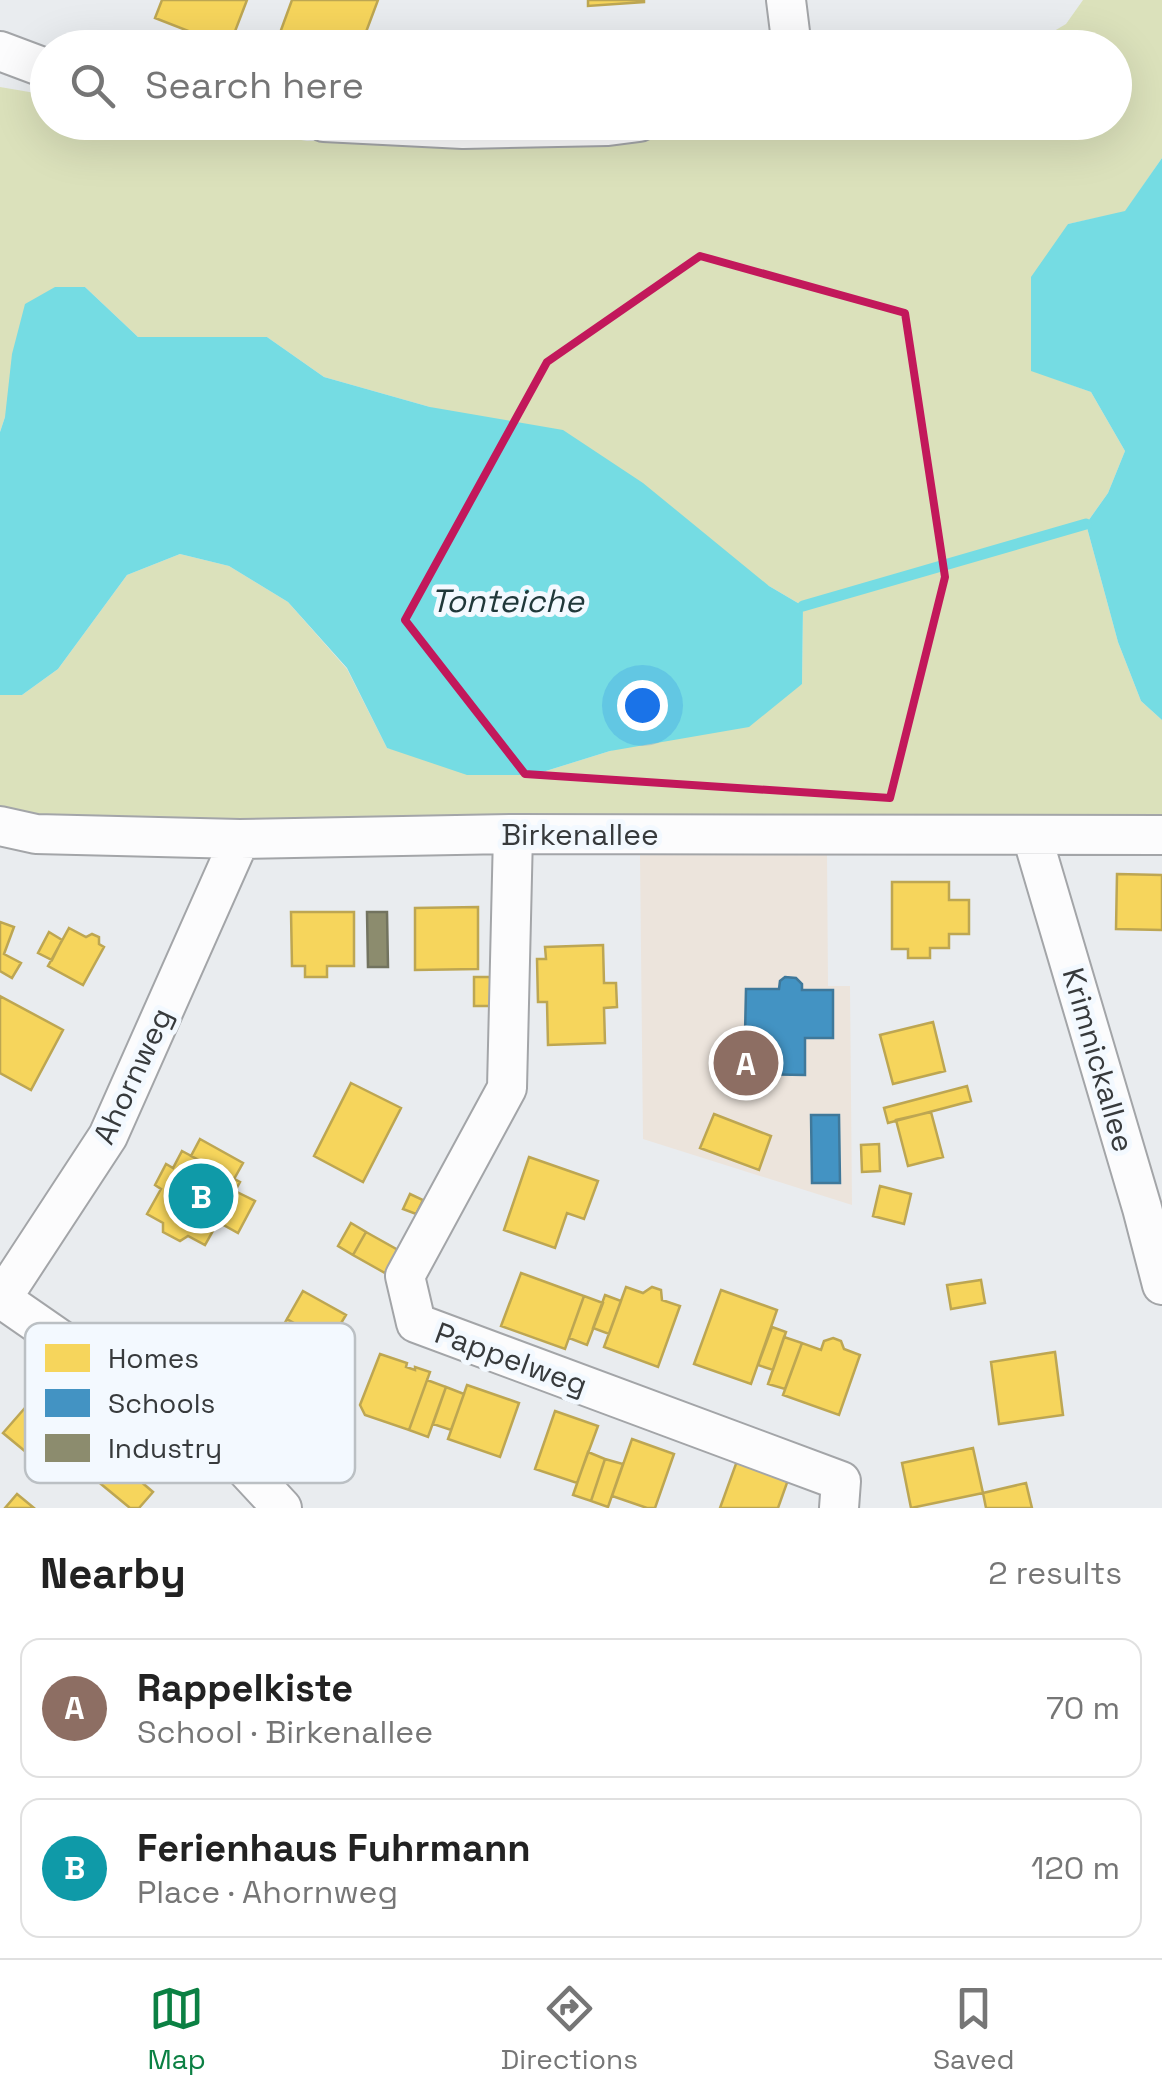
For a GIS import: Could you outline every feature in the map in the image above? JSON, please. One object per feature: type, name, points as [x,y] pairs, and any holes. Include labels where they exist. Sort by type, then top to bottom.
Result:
[{"type":"street","points":[[786,0],[790,30]]},
{"type":"street","points":[[0,52],[30,62]]},
{"type":"street","name":"Birkenallee","points":[[0,826],[36,834],[240,839],[513,834],[1162,835]]},
{"type":"street","name":"Pappelweg","points":[[513,834],[506,1088],[405,1276],[416,1323],[841,1482],[839,1508]]},
{"type":"street","name":"Krimnickallee","points":[[1032,836],[1162,1285]]},
{"type":"street","name":"Ahornweg","points":[[35,1323],[1,1300],[108,1136],[240,839]]},
{"type":"street","name":"Ahornweg","points":[[259,1483],[282,1508]]},
{"type":"highlighted area","points":[[700,256],[905,313],[945,577],[890,798],[525,774],[405,620],[547,362]]},
{"type":"shaded area","points":[[827,853],[828,986],[850,986],[852,1205],[643,1139],[640,855]]},
{"type":"green space","points":[[1083,0],[1162,0],[1162,158],[1125,212],[1068,224],[1031,370],[1091,392],[1125,451],[1108,493],[1086,524],[1118,642],[1141,701],[1162,720],[1162,815],[520,816],[266,822],[46,816],[0,807],[0,695],[22,695],[58,669],[127,575],[180,554],[229,566],[288,602],[347,669],[387,748],[533,775],[802,684],[803,606],[430,407],[324,377],[267,337],[138,337],[85,287],[5,417],[0,432],[0,87],[30,92],[30,140],[1132,140],[1132,30],[1056,30],[1066,24]]},
{"type":"water","points":[[1162,158],[1162,720],[1141,701],[1118,642],[1086,524],[1108,493],[1125,451],[1091,392],[1031,371],[1031,277],[1068,224],[1125,211]]},
{"type":"water","name":"Tonteiche","points":[[55,287],[85,287],[138,337],[267,337],[324,377],[430,407],[563,430],[643,483],[769,586],[803,606],[802,684],[749,727],[610,751],[533,775],[467,775],[387,748],[347,668],[288,602],[229,566],[180,554],[127,575],[58,669],[22,695],[0,695],[0,432],[12,354],[25,304]]},
{"type":"building: Homes","points":[[162,0],[247,0],[236,30],[186,30],[155,18]]},
{"type":"building: Homes","points":[[292,0],[378,0],[367,30],[281,30]]},
{"type":"building: Homes","points":[[588,0],[644,0],[644,2],[588,6]]},
{"type":"building: Homes","points":[[1117,874],[1162,875],[1162,930],[1116,929]]},
{"type":"building: Homes","points":[[892,882],[949,882],[949,900],[969,900],[969,934],[949,934],[949,948],[930,948],[930,958],[908,958],[908,949],[892,949]]},
{"type":"building: Homes","points":[[478,907],[478,969],[415,970],[415,908]]},
{"type":"building: Homes","points":[[291,912],[354,912],[354,966],[327,966],[327,977],[305,977],[305,966],[292,966]]},
{"type":"building: Homes","points":[[0,922],[14,927],[4,954],[21,963],[12,978],[0,971]]},
{"type":"building: Homes","points":[[69,928],[86,937],[99,937],[99,944],[104,947],[83,985],[48,966]]},
{"type":"building: Homes","points":[[49,932],[62,940],[52,960],[38,953]]},
{"type":"building: Homes","points":[[603,945],[604,983],[616,983],[617,1007],[604,1008],[605,1043],[548,1045],[547,1002],[538,1002],[537,959],[546,959],[545,947]]},
{"type":"building: Homes","points":[[474,977],[491,977],[492,1006],[474,1006]]},
{"type":"building: Homes","points":[[0,996],[63,1030],[31,1090],[0,1073]]},
{"type":"building: Homes","points":[[933,1022],[945,1071],[893,1084],[880,1035]]},
{"type":"building: Homes","points":[[351,1083],[401,1108],[363,1182],[314,1156]]},
{"type":"building: Homes","points":[[967,1086],[971,1101],[888,1123],[884,1108]]},
{"type":"building: Homes","points":[[931,1112],[943,1157],[908,1166],[896,1120]]},
{"type":"building: Homes","points":[[714,1114],[771,1136],[759,1170],[700,1148]]},
{"type":"building: Homes","points":[[200,1139],[243,1163],[234,1179],[191,1156]]},
{"type":"building: Homes","points":[[879,1144],[880,1171],[862,1172],[861,1145]]},
{"type":"building: Homes","points":[[182,1151],[240,1182],[235,1191],[255,1201],[238,1233],[218,1222],[205,1245],[188,1236],[180,1241],[163,1232],[163,1223],[147,1214],[161,1189],[155,1185],[166,1164],[173,1168]]},
{"type":"building: Homes","points":[[529,1157],[598,1181],[584,1219],[567,1213],[555,1248],[504,1230]]},
{"type":"building: Homes","points":[[880,1186],[911,1194],[904,1224],[873,1216]]},
{"type":"building: Homes","points":[[410,1194],[423,1200],[416,1214],[403,1209]]},
{"type":"building: Homes","points":[[351,1223],[366,1232],[353,1255],[338,1246]]},
{"type":"building: Homes","points":[[366,1232],[398,1250],[385,1273],[353,1255]]},
{"type":"building: Homes","points":[[521,1273],[584,1296],[565,1349],[501,1326]]},
{"type":"building: Homes","points":[[981,1280],[985,1303],[951,1309],[947,1285]]},
{"type":"building: Homes","points":[[626,1287],[643,1293],[652,1287],[661,1290],[662,1300],[680,1306],[658,1367],[604,1347]]},
{"type":"building: Homes","points":[[721,1290],[777,1310],[751,1384],[694,1364]]},
{"type":"building: Homes","points":[[303,1291],[346,1315],[341,1323],[294,1323],[287,1319]]},
{"type":"building: Homes","points":[[605,1295],[621,1301],[609,1334],[593,1328]]},
{"type":"building: Homes","points":[[584,1296],[603,1303],[587,1345],[569,1338]]},
{"type":"building: Homes","points":[[772,1327],[786,1332],[773,1370],[758,1365]]},
{"type":"building: Homes","points":[[784,1337],[802,1343],[785,1389],[768,1384]]},
{"type":"building: Homes","points":[[824,1341],[841,1341],[844,1349],[860,1355],[839,1415],[783,1395],[802,1343],[821,1350]]},
{"type":"building: Homes","points":[[1055,1352],[1063,1415],[999,1424],[991,1362]]},
{"type":"building: Homes","points":[[380,1354],[407,1363],[406,1367],[430,1372],[409,1430],[365,1415],[360,1405]]},
{"type":"building: Homes","points":[[427,1380],[446,1387],[428,1437],[409,1430]]},
{"type":"building: Homes","points":[[467,1385],[519,1403],[500,1457],[448,1439]]},
{"type":"building: Homes","points":[[446,1387],[464,1394],[451,1430],[433,1424]]},
{"type":"building: Homes","points":[[25,1408],[25,1451],[3,1433]]},
{"type":"building: Homes","points":[[555,1411],[598,1426],[577,1483],[535,1469]]},
{"type":"building: Homes","points":[[632,1439],[674,1454],[655,1508],[612,1496]]},
{"type":"building: Homes","points":[[973,1448],[983,1493],[911,1508],[902,1463]]},
{"type":"building: Homes","points":[[588,1452],[605,1459],[591,1501],[573,1495]]},
{"type":"building: Homes","points":[[605,1459],[623,1464],[608,1507],[591,1501]]},
{"type":"building: Homes","points":[[737,1461],[788,1480],[778,1508],[720,1508]]},
{"type":"building: Homes","points":[[142,1483],[153,1492],[139,1508],[130,1508],[101,1484]]},
{"type":"building: Homes","points":[[1026,1483],[1032,1508],[986,1508],[983,1493]]},
{"type":"building: Homes","points":[[17,1494],[34,1508],[5,1508]]},
{"type":"building: Schools","points":[[785,977],[796,978],[802,990],[833,990],[833,1038],[805,1038],[805,1075],[748,1074],[746,989],[779,989]]},
{"type":"building: Schools","points":[[811,1115],[839,1115],[840,1183],[812,1183]]},
{"type":"building: Industry","points":[[367,912],[387,912],[388,967],[368,967]]},
{"type":"waterway","points":[[803,606],[1086,524]]},
{"type":"place","name":"Rappelkiste","points":[[746,1063]]},
{"type":"place","name":"Ferienhaus Fuhrmann","points":[[201,1196]]}]
